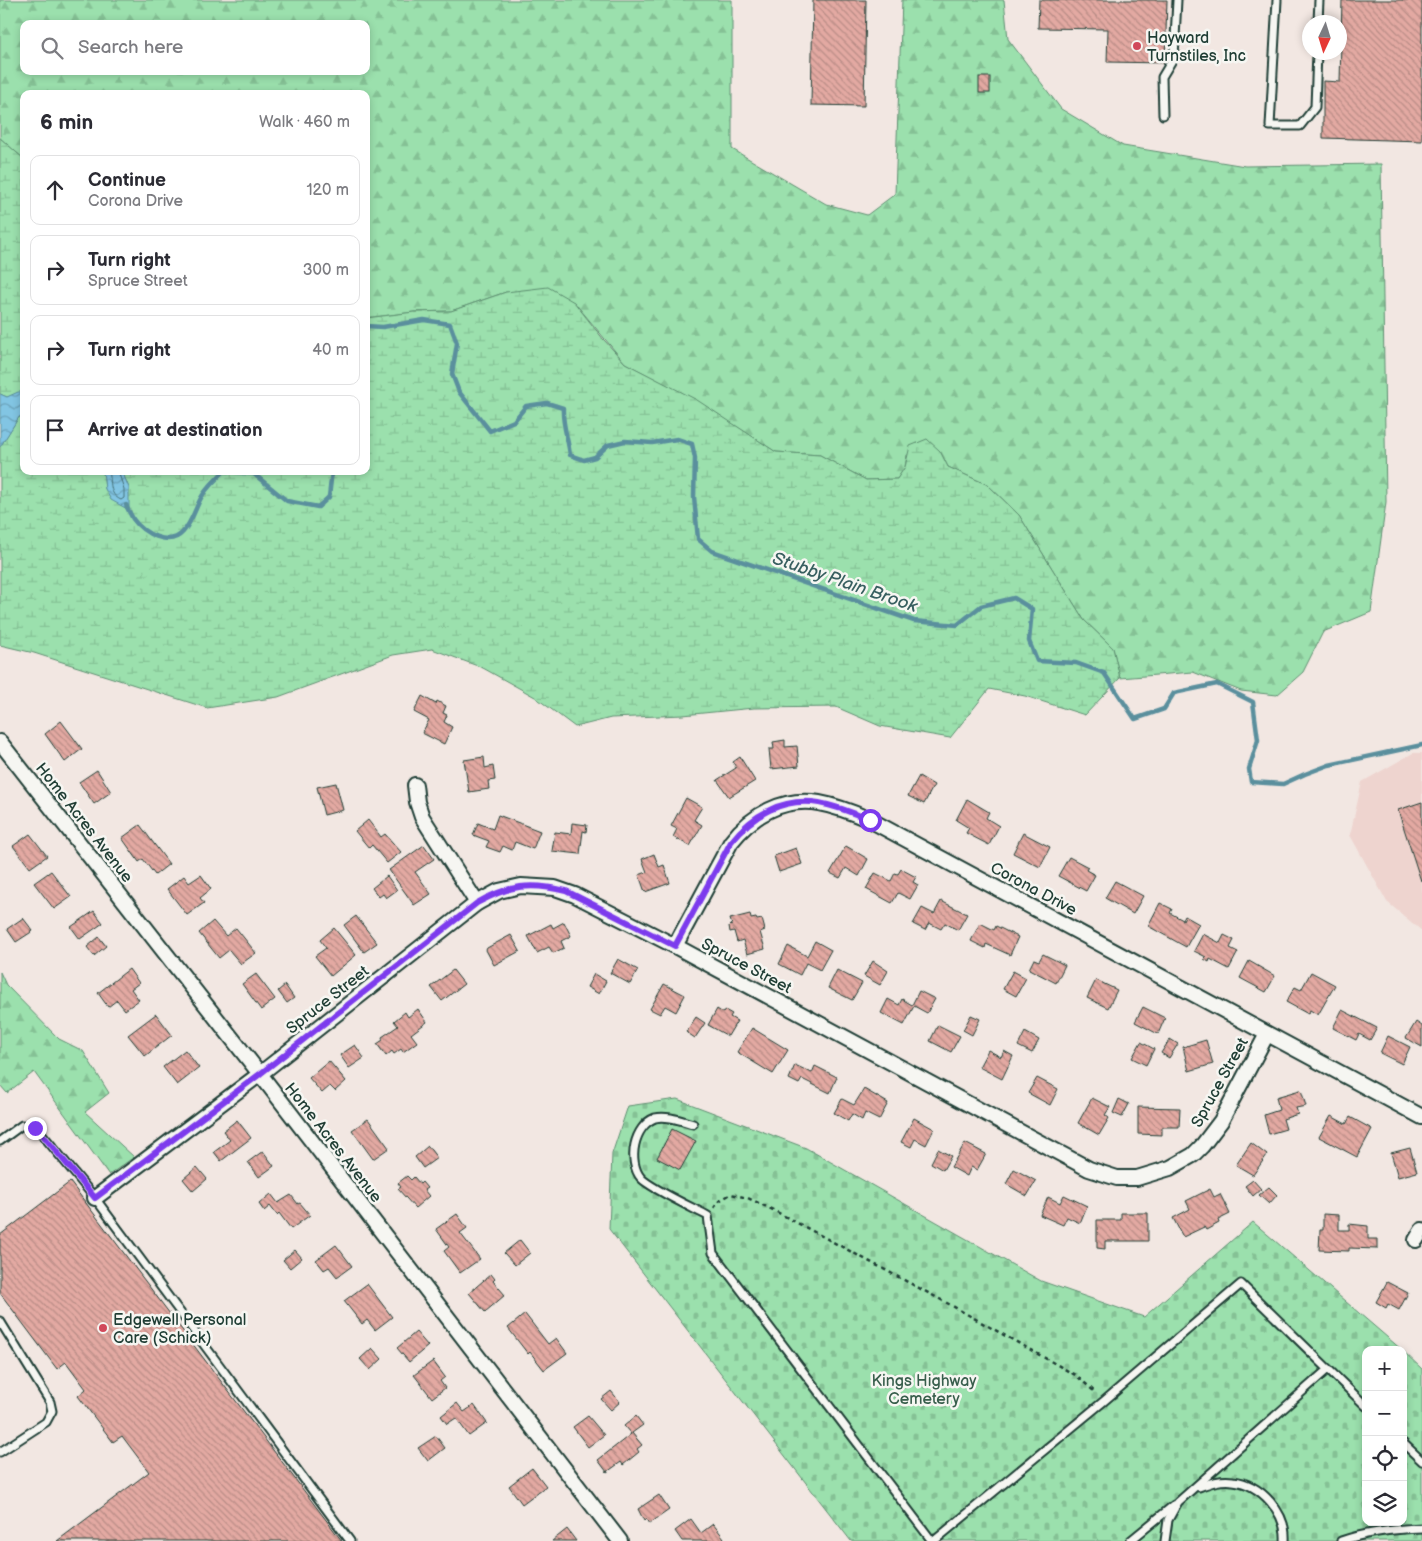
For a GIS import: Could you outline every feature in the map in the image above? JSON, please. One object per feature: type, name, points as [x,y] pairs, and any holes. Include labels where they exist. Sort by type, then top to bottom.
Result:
[{"type":"street","name":"Home Acres Avenue","points":[[0,742],[260,1074],[620,1541]]},
{"type":"street","points":[[415,785],[417,802],[422,817],[477,903]]},
{"type":"street","name":"Corona Drive","points":[[675,946],[731,842],[740,830],[753,819],[772,808],[799,802],[818,802],[870,820],[1422,1117]]},
{"type":"street","name":"Spruce Street","points":[[95,1198],[260,1074],[477,903],[499,891],[513,888],[531,886],[555,888],[574,895],[675,946],[1089,1169],[1117,1178],[1137,1178],[1156,1173],[1183,1161],[1202,1146],[1221,1121],[1266,1034]]},
{"type":"lane","points":[[1163,115],[1162,77],[1174,57],[1177,0]]},
{"type":"lane","points":[[1277,0],[1270,126],[1300,126],[1315,107],[1317,60]]},
{"type":"lane","points":[[1318,15],[1319,0]]},
{"type":"lane","points":[[693,1124],[671,1118],[656,1118],[645,1124],[633,1154],[634,1167],[642,1179],[708,1216],[713,1253],[933,1541],[1104,1401],[1241,1284],[1362,1402]]},
{"type":"lane","points":[[0,1141],[22,1125],[35,1128],[42,1134],[95,1198],[350,1541]]},
{"type":"lane","points":[[0,1321],[50,1402],[52,1410],[46,1422],[0,1452]]},
{"type":"lane","points":[[1130,1541],[1178,1502],[1328,1369]]},
{"type":"lane","points":[[1407,1446],[1422,1461]]},
{"type":"lane","points":[[1194,1488],[1213,1481],[1234,1481],[1254,1487],[1270,1500],[1281,1517],[1285,1541]]},
{"type":"lane","points":[[1165,1541],[1168,1520],[1178,1502]]},
{"type":"lane","points":[[1341,1541],[1358,1535],[1395,1529],[1422,1528]]},
{"type":"path","points":[[708,1216],[720,1201],[731,1194],[748,1198],[947,1303],[1077,1376],[1104,1401]]},
{"type":"shaded area","points":[[1413,753],[1422,753],[1422,931],[1387,902],[1350,835],[1362,782]]},
{"type":"green space","points":[[0,0],[732,0],[732,149],[826,204],[867,215],[895,194],[902,0],[1004,0],[1008,39],[1061,109],[1123,146],[1245,166],[1381,164],[1386,502],[1371,612],[1323,632],[1303,672],[1277,695],[1241,691],[1193,672],[1120,678],[1113,648],[1084,620],[1019,515],[988,485],[948,467],[940,451],[907,455],[905,467],[897,479],[866,480],[820,455],[776,452],[697,401],[625,363],[574,302],[506,292],[451,311],[414,312],[370,318],[370,90],[20,90],[20,156],[0,138]]},
{"type":"green space","points":[[0,138],[20,156],[20,393],[7,397],[0,394]]},
{"type":"green space","points":[[548,287],[574,302],[625,363],[697,400],[776,452],[820,455],[866,480],[897,479],[905,467],[910,446],[927,439],[940,451],[948,467],[988,485],[1019,515],[1084,620],[1113,648],[1120,678],[1085,715],[1025,696],[989,689],[950,738],[880,726],[836,707],[754,708],[683,715],[611,718],[575,727],[535,697],[483,668],[432,649],[393,655],[278,697],[207,708],[34,653],[0,645],[0,447],[19,417],[20,475],[103,475],[105,489],[128,510],[129,488],[124,475],[370,475],[370,318],[414,312],[451,311],[506,292]]},
{"type":"green space","points":[[0,972],[6,985],[59,1039],[83,1051],[109,1093],[85,1112],[134,1157],[109,1175],[34,1072],[7,1093],[0,1085]]},
{"type":"green space","name":"Kings Highway Cemetery","points":[[677,1099],[806,1148],[1041,1281],[1144,1317],[1253,1222],[1397,1346],[1362,1346],[1362,1526],[1407,1526],[1407,1355],[1422,1369],[1422,1541],[851,1541],[609,1229],[612,1154],[628,1106]]},
{"type":"water","points":[[20,392],[20,417],[0,447],[0,394],[7,397]]},
{"type":"water","points":[[103,475],[124,475],[129,488],[129,510],[111,500],[105,489]]},
{"type":"building","points":[[813,0],[866,0],[864,106],[811,105]]},
{"type":"building","name":"Hayward Turnstiles, Inc","points":[[1039,0],[1167,0],[1165,63],[1107,62],[1108,29],[1038,28]]},
{"type":"building","points":[[1342,0],[1422,0],[1422,141],[1323,138],[1323,81],[1340,82],[1341,60],[1347,60],[1347,15],[1342,15]]},
{"type":"building","points":[[979,77],[990,77],[990,93],[979,93]]},
{"type":"building","points":[[422,696],[436,704],[437,701],[446,706],[443,713],[447,715],[444,722],[452,727],[444,744],[422,733],[429,720],[414,712]]},
{"type":"building","points":[[61,721],[82,749],[65,762],[45,734]]},
{"type":"building","points":[[785,740],[785,747],[797,746],[799,766],[771,769],[769,749],[774,749],[773,742]]},
{"type":"building","points":[[484,757],[485,768],[493,766],[495,780],[488,781],[489,789],[469,792],[464,760]]},
{"type":"building","points":[[740,757],[755,781],[729,797],[717,780],[736,768],[733,762]]},
{"type":"building","points":[[97,770],[111,792],[94,804],[79,782]]},
{"type":"building","points":[[919,776],[934,785],[924,804],[908,796]]},
{"type":"building","points":[[336,783],[343,810],[324,815],[317,787]]},
{"type":"building","points":[[686,798],[702,807],[694,820],[702,825],[690,846],[673,837],[677,829],[671,826]]},
{"type":"building","points":[[967,799],[989,812],[986,818],[999,826],[989,845],[966,833],[969,828],[956,820]]},
{"type":"building","points":[[1422,802],[1422,880],[1421,881],[1398,810]]},
{"type":"building","points":[[498,815],[540,831],[533,849],[515,842],[512,850],[503,846],[500,852],[486,847],[489,841],[473,835],[478,823],[493,829]]},
{"type":"building","points":[[368,820],[381,837],[385,834],[401,852],[387,863],[372,845],[369,848],[355,831]]},
{"type":"building","points":[[572,823],[587,825],[586,832],[583,831],[580,854],[552,851],[555,832],[571,834]]},
{"type":"building","points":[[140,825],[169,864],[155,875],[143,859],[139,862],[122,838]]},
{"type":"building","points":[[1023,833],[1050,847],[1040,867],[1013,853]]},
{"type":"building","points":[[30,834],[47,856],[30,868],[13,846]]},
{"type":"building","points":[[424,845],[434,859],[415,872],[431,894],[414,905],[389,870]]},
{"type":"building","points":[[846,846],[868,859],[859,876],[846,868],[840,878],[830,873]]},
{"type":"building","points":[[796,848],[802,864],[779,872],[774,856]]},
{"type":"building","points":[[654,854],[659,867],[664,865],[670,883],[645,892],[639,875],[647,872],[642,859]]},
{"type":"building","points":[[1069,857],[1088,867],[1086,870],[1095,875],[1086,891],[1058,876]]},
{"type":"building","points":[[901,869],[916,877],[913,882],[918,885],[910,899],[898,893],[892,903],[866,889],[875,873],[891,881],[895,873],[898,874]]},
{"type":"building","points":[[51,871],[71,897],[54,909],[34,883]]},
{"type":"building","points":[[201,875],[211,889],[200,898],[204,903],[187,915],[167,889],[184,876],[189,883]]},
{"type":"building","points":[[387,876],[397,890],[386,898],[383,894],[379,897],[372,888]]},
{"type":"building","points":[[1115,881],[1143,896],[1133,914],[1105,898]]},
{"type":"building","points":[[941,901],[967,914],[958,930],[945,923],[941,929],[929,923],[925,930],[913,924],[922,908],[934,914]]},
{"type":"building","points":[[1160,903],[1172,909],[1170,913],[1183,920],[1185,916],[1199,924],[1186,947],[1148,926]]},
{"type":"building","points":[[94,911],[103,923],[80,939],[71,927]]},
{"type":"building","points":[[750,914],[751,919],[762,919],[765,930],[760,932],[765,949],[747,954],[743,940],[737,942],[734,931],[730,932],[729,926],[732,925],[730,919]]},
{"type":"building","points":[[356,916],[377,943],[364,952],[344,925]]},
{"type":"building","points":[[23,918],[33,931],[16,942],[7,929]]},
{"type":"building","points":[[213,921],[226,936],[236,928],[256,953],[241,964],[229,950],[219,958],[199,933]]},
{"type":"building","points":[[564,922],[571,936],[561,941],[564,948],[553,953],[549,947],[537,953],[528,936],[551,924],[553,928]]},
{"type":"building","points":[[980,923],[994,930],[996,926],[1018,937],[1010,955],[986,944],[985,948],[971,941]]},
{"type":"building","points":[[334,928],[356,955],[331,976],[315,956],[326,948],[320,940]]},
{"type":"building","points":[[1203,934],[1220,943],[1224,935],[1234,940],[1230,948],[1238,952],[1229,969],[1210,959],[1209,962],[1204,959],[1206,957],[1194,951]]},
{"type":"building","points":[[511,935],[520,951],[494,965],[486,950],[487,948]]},
{"type":"building","points":[[99,937],[106,946],[94,956],[87,947]]},
{"type":"building","points":[[815,941],[831,950],[820,970],[806,963],[800,975],[779,964],[788,946],[807,956]]},
{"type":"building","points":[[1043,954],[1065,965],[1056,983],[1029,969],[1034,959],[1039,961]]},
{"type":"building","points":[[618,959],[638,970],[630,984],[610,973]]},
{"type":"building","points":[[873,961],[888,971],[880,985],[864,976]]},
{"type":"building","points":[[1249,961],[1275,976],[1266,992],[1240,978]]},
{"type":"building","points":[[129,969],[139,983],[131,989],[139,1000],[125,1010],[117,1000],[108,1007],[98,993]]},
{"type":"building","points":[[453,970],[464,984],[442,1001],[431,987]]},
{"type":"building","points":[[837,970],[862,983],[852,1000],[828,988]]},
{"type":"building","points":[[1013,971],[1026,978],[1016,996],[1003,989]]},
{"type":"building","points":[[1311,972],[1335,985],[1318,1015],[1310,1010],[1308,1014],[1286,1002],[1295,987],[1301,990]]},
{"type":"building","points":[[256,974],[275,999],[261,1010],[242,984]]},
{"type":"building","points":[[594,974],[606,981],[599,994],[587,987]]},
{"type":"building","points":[[1096,980],[1117,990],[1108,1008],[1087,998]]},
{"type":"building","points":[[664,984],[685,995],[676,1012],[665,1006],[660,1014],[650,1009]]},
{"type":"building","points":[[285,985],[294,998],[287,1003],[278,991]]},
{"type":"building","points":[[919,991],[935,999],[927,1013],[914,1006],[904,1025],[881,1013],[888,999],[899,1005],[902,999],[912,1005]]},
{"type":"building","points":[[1143,1007],[1165,1018],[1158,1034],[1135,1022]]},
{"type":"building","points":[[418,1009],[427,1022],[411,1034],[417,1042],[403,1052],[401,1049],[394,1054],[392,1051],[386,1056],[377,1044],[383,1040],[382,1037],[398,1026],[394,1021],[405,1012],[408,1017]]},
{"type":"building","points":[[717,1009],[723,1013],[725,1010],[732,1014],[730,1017],[737,1021],[728,1036],[708,1025]]},
{"type":"building","points":[[1342,1010],[1377,1028],[1370,1040],[1359,1034],[1356,1040],[1333,1028]]},
{"type":"building","points":[[156,1014],[172,1035],[145,1056],[128,1035]]},
{"type":"building","points":[[971,1015],[980,1019],[972,1035],[963,1030]]},
{"type":"building","points":[[696,1017],[705,1023],[695,1038],[686,1032]]},
{"type":"building","points":[[1416,1022],[1422,1026],[1422,1047],[1406,1038]]},
{"type":"building","points":[[938,1025],[960,1036],[951,1052],[930,1041]]},
{"type":"building","points":[[752,1028],[788,1050],[773,1074],[737,1052]]},
{"type":"building","points":[[1025,1032],[1039,1040],[1032,1053],[1018,1046]]},
{"type":"building","points":[[1388,1036],[1410,1047],[1402,1064],[1380,1053]]},
{"type":"building","points":[[1170,1039],[1178,1044],[1169,1058],[1161,1053]]},
{"type":"building","points":[[1206,1040],[1213,1064],[1189,1071],[1183,1047]]},
{"type":"building","points":[[1141,1042],[1154,1049],[1146,1065],[1132,1058]]},
{"type":"building","points":[[355,1045],[364,1058],[349,1068],[340,1055]]},
{"type":"building","points":[[185,1050],[199,1068],[177,1085],[163,1067]]},
{"type":"building","points":[[988,1050],[1001,1057],[1004,1051],[1013,1056],[1002,1079],[979,1067]]},
{"type":"building","points":[[329,1061],[346,1081],[335,1091],[330,1086],[322,1093],[309,1078]]},
{"type":"building","points":[[795,1065],[812,1073],[815,1066],[837,1077],[830,1093],[802,1079],[799,1084],[789,1079]]},
{"type":"building","points":[[1037,1078],[1058,1089],[1050,1105],[1028,1093]]},
{"type":"building","points":[[864,1089],[888,1103],[879,1120],[865,1113],[862,1120],[852,1114],[848,1121],[834,1113],[842,1099],[854,1105]]},
{"type":"building","points":[[1301,1090],[1306,1106],[1296,1108],[1298,1114],[1283,1119],[1286,1129],[1269,1134],[1264,1115],[1279,1110],[1276,1097]]},
{"type":"building","points":[[1092,1098],[1110,1107],[1105,1115],[1109,1118],[1099,1135],[1078,1123]]},
{"type":"building","points":[[1119,1099],[1129,1104],[1122,1117],[1113,1113]]},
{"type":"building","points":[[1138,1107],[1180,1108],[1179,1127],[1162,1127],[1162,1135],[1138,1134]]},
{"type":"building","points":[[1331,1116],[1346,1124],[1350,1117],[1372,1129],[1357,1157],[1319,1137]]},
{"type":"building","points":[[914,1118],[934,1129],[926,1145],[915,1139],[911,1147],[901,1142]]},
{"type":"building","points":[[368,1119],[389,1148],[373,1159],[352,1130]]},
{"type":"building","points":[[237,1120],[251,1138],[221,1161],[214,1152],[230,1140],[223,1131]]},
{"type":"building","points":[[672,1129],[696,1141],[680,1170],[657,1158]]},
{"type":"building","points":[[965,1143],[986,1154],[977,1170],[971,1167],[967,1176],[951,1167]]},
{"type":"building","points":[[1251,1143],[1267,1155],[1253,1175],[1236,1165]]},
{"type":"building","points":[[428,1146],[437,1158],[423,1168],[415,1157]]},
{"type":"building","points":[[1410,1148],[1417,1172],[1398,1177],[1391,1153]]},
{"type":"building","points":[[938,1149],[951,1156],[943,1170],[931,1163]]},
{"type":"building","points":[[263,1151],[274,1166],[259,1177],[248,1162]]},
{"type":"building","points":[[197,1167],[207,1179],[193,1191],[183,1179]]},
{"type":"building","points":[[1014,1169],[1036,1181],[1027,1196],[1006,1184]]},
{"type":"building","points":[[407,1176],[411,1180],[414,1177],[420,1184],[422,1182],[427,1188],[424,1190],[429,1196],[415,1208],[398,1189],[401,1187],[398,1183]]},
{"type":"building","points":[[1253,1180],[1261,1189],[1253,1196],[1245,1186]]},
{"type":"building","name":"Edgewell Personal Care (Schick)","points":[[70,1182],[342,1541],[57,1541],[149,1472],[122,1436],[113,1442],[78,1396],[86,1389],[66,1362],[57,1369],[0,1293],[0,1235]]},
{"type":"building","points":[[1269,1187],[1277,1195],[1269,1204],[1259,1195]]},
{"type":"building","points":[[1210,1189],[1214,1197],[1220,1194],[1230,1214],[1218,1220],[1219,1223],[1206,1230],[1204,1227],[1183,1237],[1173,1218],[1190,1209],[1186,1201]]},
{"type":"building","points":[[271,1194],[278,1203],[291,1195],[310,1215],[291,1229],[279,1213],[277,1215],[270,1206],[264,1211],[259,1204]]},
{"type":"building","points":[[1064,1195],[1087,1206],[1080,1223],[1067,1217],[1063,1225],[1040,1215],[1048,1197],[1060,1203]]},
{"type":"building","points":[[1121,1213],[1148,1213],[1148,1241],[1105,1241],[1105,1249],[1097,1248],[1097,1220],[1121,1220]]},
{"type":"building","points":[[457,1214],[467,1228],[460,1233],[480,1259],[460,1273],[444,1251],[449,1247],[436,1229]]},
{"type":"building","points":[[1323,1214],[1339,1215],[1339,1230],[1349,1230],[1349,1224],[1368,1226],[1368,1239],[1377,1239],[1377,1249],[1349,1248],[1349,1251],[1319,1250],[1320,1230],[1323,1230]]},
{"type":"building","points":[[520,1240],[530,1253],[515,1265],[504,1253]]},
{"type":"building","points":[[336,1245],[352,1266],[337,1277],[329,1267],[324,1270],[316,1260]]},
{"type":"building","points":[[295,1250],[302,1258],[290,1268],[283,1260]]},
{"type":"building","points":[[491,1274],[495,1279],[493,1281],[505,1295],[485,1312],[469,1293]]},
{"type":"building","points":[[1387,1282],[1408,1293],[1399,1310],[1388,1304],[1386,1308],[1376,1302]]},
{"type":"building","points":[[367,1284],[392,1317],[375,1330],[367,1320],[362,1324],[344,1301]]},
{"type":"building","points":[[525,1314],[548,1344],[556,1338],[567,1353],[544,1370],[530,1352],[528,1354],[508,1328]]},
{"type":"building","points":[[416,1332],[428,1346],[409,1362],[397,1348]]},
{"type":"building","points":[[372,1348],[382,1359],[370,1370],[360,1359]]},
{"type":"building","points":[[433,1361],[445,1377],[440,1381],[445,1388],[432,1398],[414,1375]]},
{"type":"building","points":[[611,1391],[620,1402],[611,1410],[601,1399]]},
{"type":"building","points":[[457,1403],[464,1412],[474,1405],[487,1423],[469,1436],[456,1418],[447,1424],[441,1416]]},
{"type":"building","points":[[588,1416],[604,1435],[588,1447],[573,1427]]},
{"type":"building","points":[[636,1416],[643,1425],[632,1433],[642,1445],[637,1449],[639,1452],[623,1465],[621,1462],[607,1472],[598,1460],[631,1434],[624,1426]]},
{"type":"building","points":[[436,1436],[445,1448],[428,1461],[418,1448]]},
{"type":"building","points":[[532,1468],[546,1486],[522,1504],[509,1486]]},
{"type":"building","points":[[659,1495],[669,1510],[649,1524],[646,1519],[644,1521],[638,1509]]},
{"type":"building","points":[[691,1519],[701,1533],[713,1524],[724,1538],[720,1541],[682,1541],[675,1531]]},
{"type":"building","points":[[567,1529],[576,1541],[552,1541]]},
{"type":"waterway","name":"Stubby Plain Brook","points":[[370,326],[383,327],[424,320],[450,324],[457,343],[452,374],[459,392],[490,431],[514,421],[526,406],[547,403],[563,408],[563,420],[570,455],[584,460],[595,457],[608,445],[625,441],[652,443],[677,439],[692,444],[695,458],[694,497],[698,539],[712,551],[914,621],[957,625],[981,606],[1014,598],[1032,609],[1029,641],[1037,661],[1076,663],[1104,673],[1135,719],[1164,709],[1174,693],[1217,684],[1253,702],[1258,740],[1249,769],[1251,782],[1283,784],[1329,765],[1422,745]]},
{"type":"waterway","name":"Stubby Plain Brook","points":[[126,505],[133,519],[143,529],[156,537],[171,539],[183,532],[203,494],[220,475]]},
{"type":"waterway","name":"Stubby Plain Brook","points":[[255,475],[287,501],[318,507],[329,497],[332,475]]},
{"type":"place","name":"Hayward Turnstiles, Inc","points":[[1137,46]]},
{"type":"place","name":"Edgewell Personal Care (Schick)","points":[[103,1328]]},
{"type":"route","points":[[35,1128],[95,1198],[260,1074],[477,903],[499,891],[521,886],[542,886],[566,891],[675,946],[731,842],[740,830],[753,819],[766,811],[780,806],[799,802],[818,802],[870,820]]}]
